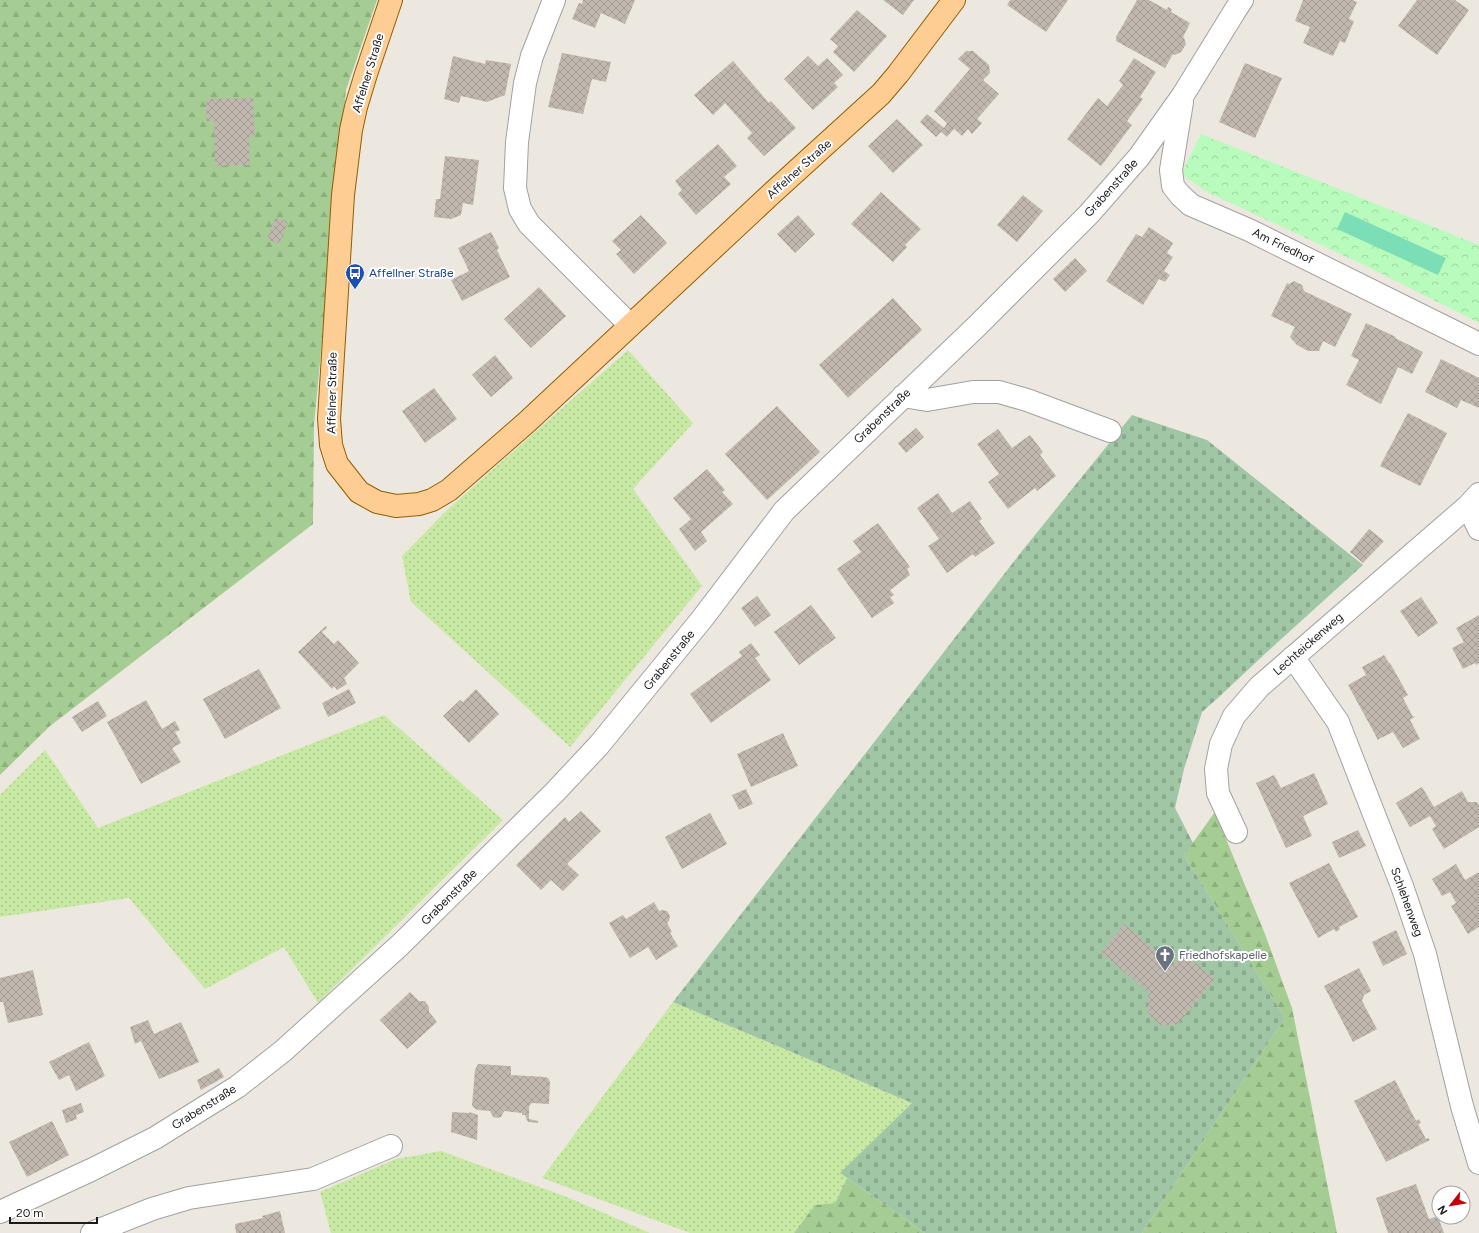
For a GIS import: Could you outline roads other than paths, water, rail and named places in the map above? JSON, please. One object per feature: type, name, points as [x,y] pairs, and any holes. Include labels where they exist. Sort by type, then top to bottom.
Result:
[{"type":"main road","name":"Affelner Straße","points":[[391,0],[356,107],[351,130],[343,195],[329,419],[331,445],[337,464],[347,478],[359,492],[377,502],[396,506],[419,504],[432,500],[449,490],[527,422],[770,194],[881,94],[954,0]]},
{"type":"street","points":[[554,0],[532,56],[525,83],[517,142],[515,188],[520,209],[529,224],[630,325]]},
{"type":"street","name":"Grabenstraße","points":[[0,1212],[104,1164],[156,1138],[237,1087],[310,1028],[400,945],[555,792],[599,745],[702,620],[784,511],[978,325],[1089,214],[1139,157],[1183,95],[1242,0]]},
{"type":"street","name":"Am Friedhof","points":[[1183,95],[1171,170],[1173,186],[1191,205],[1249,230],[1479,344]]},
{"type":"street","points":[[903,396],[927,400],[973,392],[999,392],[1027,400],[1110,431]]},
{"type":"street","points":[[1473,500],[1479,529]]},
{"type":"street","name":"Lechteickenweg","points":[[1236,832],[1218,793],[1216,769],[1221,744],[1234,716],[1259,687],[1473,500]]},
{"type":"street","name":"Schlehenweg","points":[[1293,657],[1338,722],[1402,886],[1425,954],[1462,1106],[1479,1163]]},
{"type":"street","points":[[92,1233],[152,1209],[189,1198],[313,1179],[391,1146]]},
{"type":"place","name":"Affellner Straße","points":[[355,290]]},
{"type":"place","name":"Friedhofskapelle","points":[[1165,972]]}]
